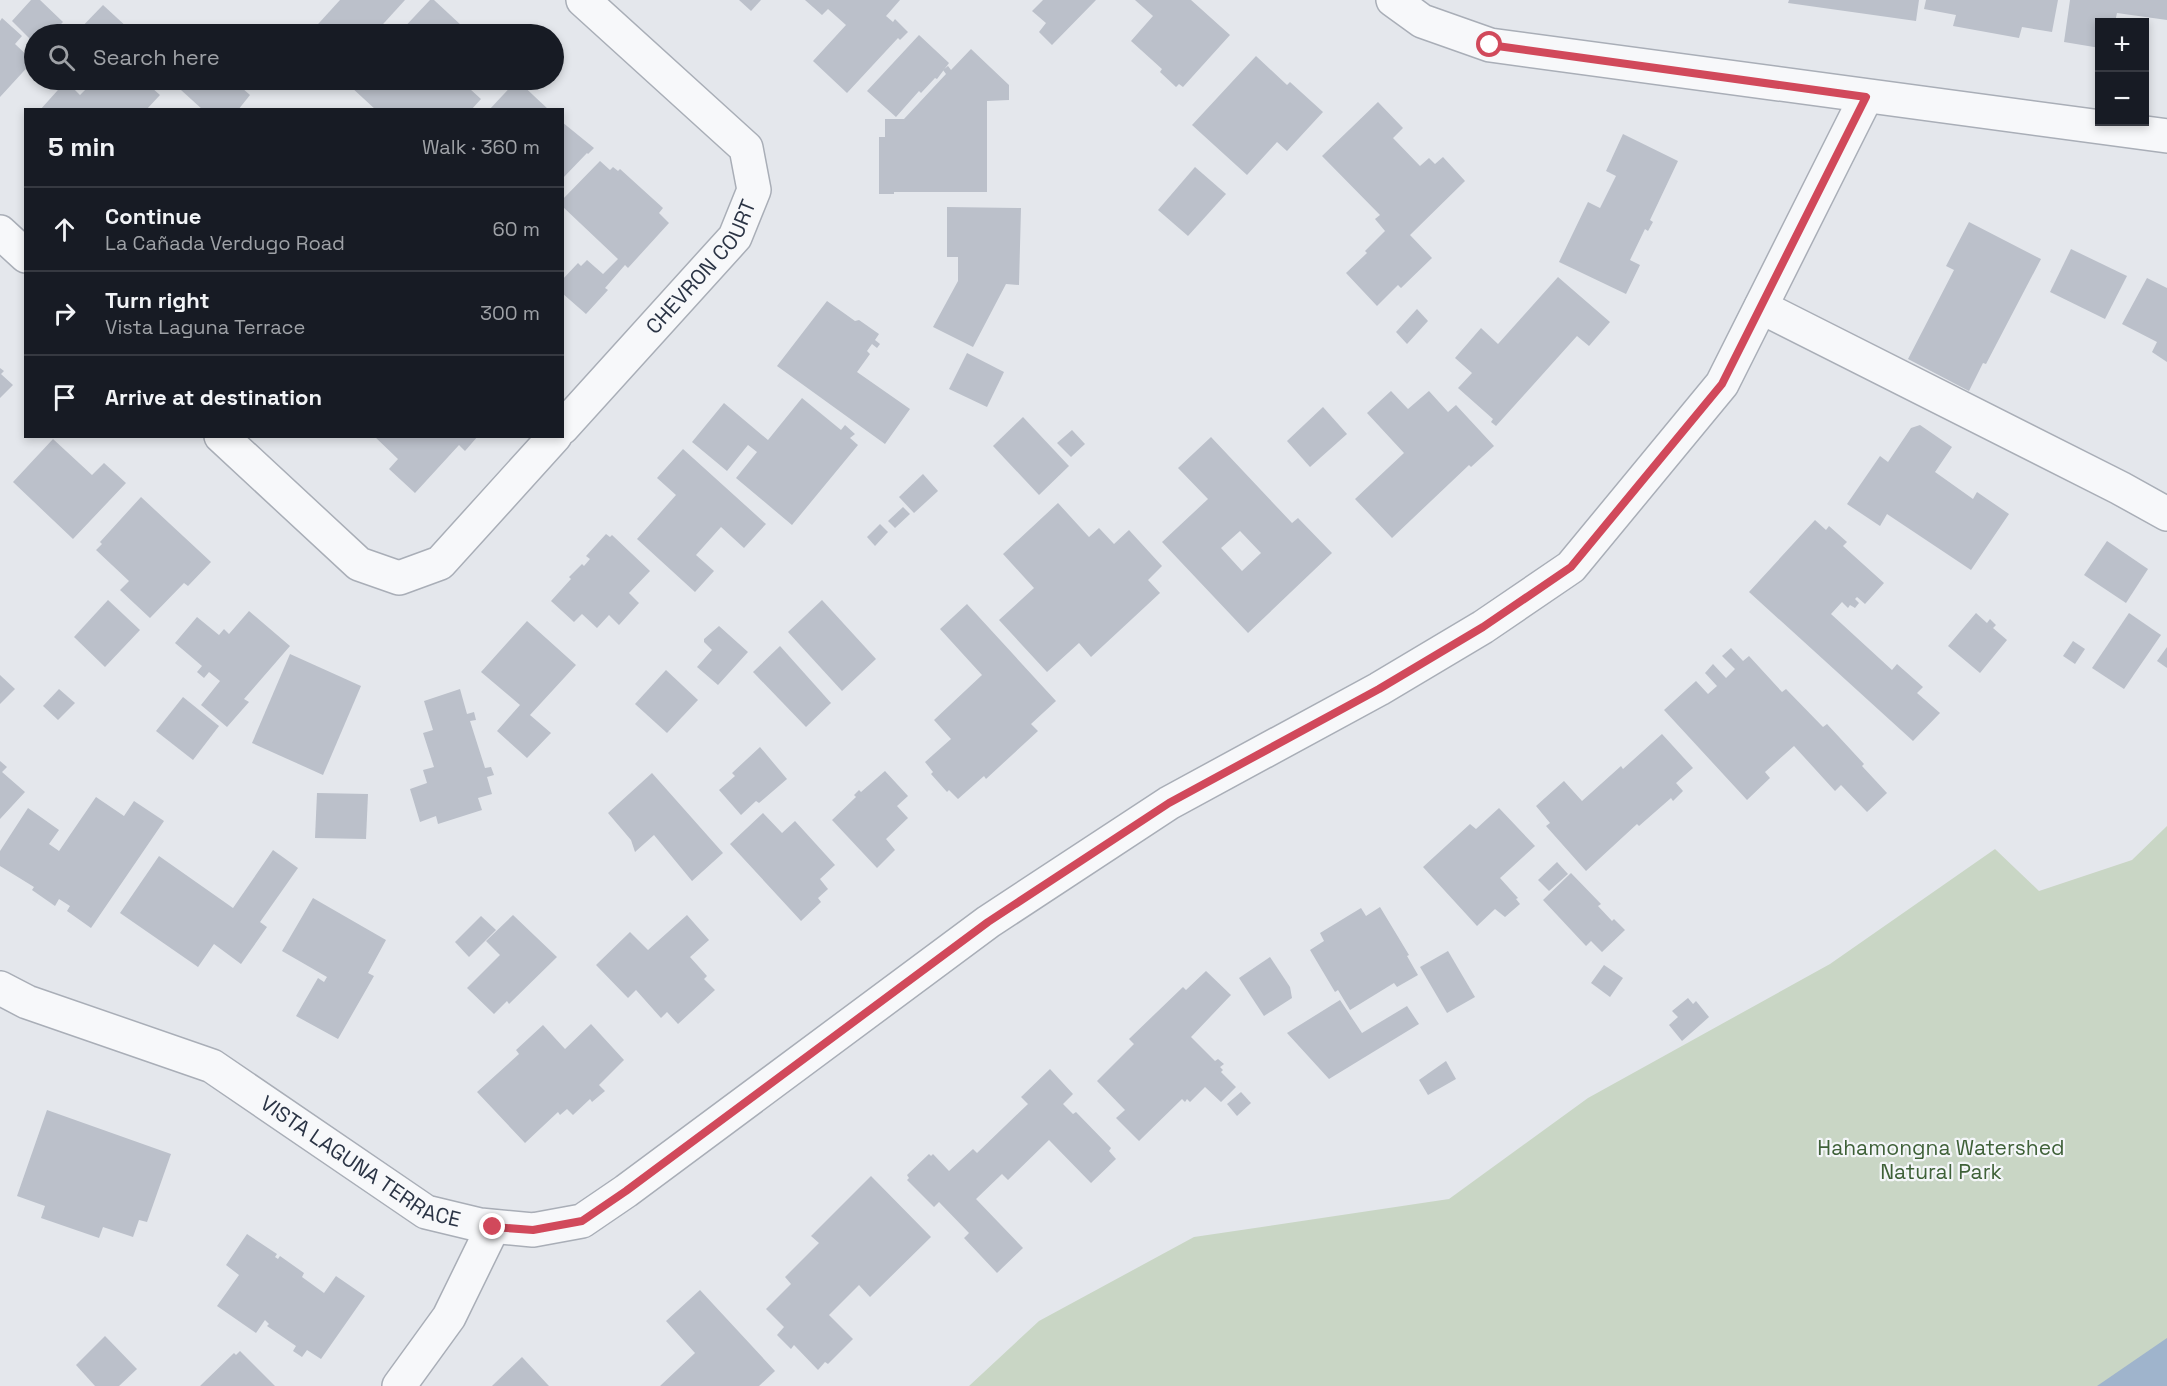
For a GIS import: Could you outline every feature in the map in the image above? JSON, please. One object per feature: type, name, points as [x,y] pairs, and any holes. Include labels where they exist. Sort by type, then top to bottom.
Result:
[{"type":"street","name":"CHEVRON COURT","points":[[564,426],[735,237],[754,190],[746,147],[583,0]]},
{"type":"street","points":[[1393,0],[1422,21],[1490,45],[2167,136]]},
{"type":"street","name":"VISTA LAGUNA TERRACE","points":[[0,988],[27,1002],[212,1066],[426,1212],[493,1227],[533,1230],[582,1221],[626,1191],[988,922],[1169,803],[1379,689],[1483,627],[1571,567],[1722,384],[1866,97]]},
{"type":"street","points":[[0,232],[24,254]]},
{"type":"street","points":[[1761,307],[2120,488],[2167,514]]},
{"type":"street","points":[[223,438],[359,564],[399,578],[440,563],[553,438]]},
{"type":"street","points":[[399,1386],[449,1317],[493,1227]]},
{"type":"green space","name":"Hahamongna Watershed Natural Park","points":[[2167,826],[2167,1386],[969,1386],[1039,1321],[1194,1237],[1449,1199],[1588,1098],[1830,964],[1995,849],[2039,891],[2132,860]]},
{"type":"water","points":[[2167,1338],[2167,1386],[2097,1386]]},
{"type":"building","points":[[31,0],[40,0],[63,22],[61,24],[24,24],[24,33],[12,21]]},
{"type":"building","points":[[340,0],[405,0],[383,24],[318,24]]},
{"type":"building","points":[[430,0],[434,0],[460,24],[407,24]]},
{"type":"building","points":[[739,0],[761,0],[751,11]]},
{"type":"building","points":[[805,0],[900,0],[886,16],[893,22],[895,19],[908,32],[900,40],[898,38],[847,93],[813,61],[846,25],[828,9],[822,15]]},
{"type":"building","points":[[1043,0],[1096,0],[1052,45],[1039,32],[1046,23],[1032,11]]},
{"type":"building","points":[[1135,0],[1191,0],[1230,35],[1183,87],[1179,84],[1176,87],[1160,72],[1162,69],[1131,41],[1153,16]]},
{"type":"building","points":[[1789,0],[1919,0],[1916,21],[1788,3]]},
{"type":"building","points":[[1926,0],[2058,0],[2052,32],[2022,27],[2019,38],[1953,26],[1956,15],[1924,9]]},
{"type":"building","points":[[2070,0],[2167,0],[2167,20],[2117,13],[2116,18],[2095,18],[2095,47],[2064,42]]},
{"type":"building","points":[[103,5],[124,24],[85,24]]},
{"type":"building","points":[[2,18],[22,36],[15,44],[24,52],[24,71],[0,97],[0,21]]},
{"type":"building","points":[[919,35],[949,63],[937,79],[935,78],[921,93],[919,91],[896,117],[867,91]]},
{"type":"building","points":[[971,49],[1009,85],[1009,100],[987,101],[987,192],[879,194],[879,137],[885,137],[885,119],[904,119],[946,74],[943,70],[948,66],[951,70]]},
{"type":"building","points":[[1256,56],[1287,85],[1290,82],[1323,112],[1287,151],[1277,142],[1247,175],[1192,125]]},
{"type":"building","points":[[58,90],[75,90],[80,95],[85,90],[154,90],[160,95],[148,108],[42,108]]},
{"type":"building","points":[[181,90],[244,90],[250,95],[240,108],[201,108]]},
{"type":"building","points":[[354,90],[471,90],[481,99],[473,108],[374,108]]},
{"type":"building","points":[[508,90],[528,90],[547,108],[491,108]]},
{"type":"building","points":[[1378,102],[1403,128],[1393,138],[1420,166],[1429,158],[1435,164],[1443,157],[1465,181],[1410,235],[1432,258],[1401,288],[1398,285],[1377,306],[1346,273],[1385,231],[1375,219],[1380,215],[1322,156]]},
{"type":"building","points":[[564,124],[594,148],[564,177]]},
{"type":"building","points":[[1623,134],[1678,161],[1650,220],[1653,222],[1648,231],[1645,229],[1630,260],[1640,265],[1626,294],[1559,262],[1588,202],[1600,208],[1616,176],[1606,171]]},
{"type":"building","points":[[600,161],[610,170],[613,167],[618,171],[620,169],[663,208],[659,213],[669,223],[628,268],[625,265],[605,288],[608,290],[586,314],[564,295],[564,278],[578,263],[581,266],[587,260],[603,274],[618,259],[564,208],[564,198]]},
{"type":"building","points":[[1195,167],[1226,194],[1188,236],[1158,210]]},
{"type":"building","points":[[947,207],[1021,208],[1019,285],[1006,284],[973,347],[933,327],[958,281],[958,257],[947,257]]},
{"type":"building","points":[[1969,222],[2041,259],[1986,364],[1983,363],[1969,391],[1908,359],[1954,270],[1946,266]]},
{"type":"building","points":[[2071,249],[2127,276],[2105,319],[2050,292]]},
{"type":"building","points":[[1558,277],[1610,322],[1589,346],[1577,336],[1496,426],[1491,422],[1493,419],[1458,388],[1472,373],[1455,358],[1481,328],[1498,344]]},
{"type":"building","points":[[2147,278],[2167,288],[2167,362],[2152,352],[2157,342],[2122,324]]},
{"type":"building","points":[[827,301],[855,321],[859,320],[879,334],[875,340],[880,344],[877,348],[872,344],[867,351],[870,354],[857,372],[910,409],[885,444],[777,366]]},
{"type":"building","points":[[1417,309],[1428,321],[1407,344],[1396,332]]},
{"type":"building","points":[[967,353],[1004,372],[987,407],[949,389]]},
{"type":"building","points":[[0,368],[4,371],[1,374],[13,385],[0,398]]},
{"type":"building","points":[[1391,391],[1408,409],[1429,391],[1448,412],[1456,405],[1494,446],[1471,467],[1469,465],[1392,538],[1355,499],[1404,453],[1367,413]]},
{"type":"building","points":[[802,398],[841,430],[845,425],[855,434],[850,438],[858,445],[792,525],[736,478],[757,452],[748,445],[727,471],[692,442],[724,403],[768,440]]},
{"type":"building","points":[[1323,407],[1347,434],[1310,467],[1287,441]]},
{"type":"building","points":[[1023,417],[1069,466],[1039,495],[993,446]]},
{"type":"building","points":[[1920,425],[1952,447],[1935,472],[1973,499],[1977,492],[2009,514],[1971,570],[1887,514],[1880,526],[1847,504],[1880,456],[1888,462],[1911,428]]},
{"type":"building","points":[[1072,430],[1085,444],[1071,457],[1057,443]]},
{"type":"building","points":[[1211,437],[1292,523],[1298,518],[1332,553],[1248,633],[1162,542],[1208,499],[1178,468]],"holes":[[[1240,531],[1261,553],[1242,571],[1221,548]]]},
{"type":"building","points":[[376,438],[476,438],[465,451],[459,445],[415,493],[389,469],[398,459]]},
{"type":"building","points":[[53,439],[92,475],[104,463],[126,483],[73,539],[13,482]]},
{"type":"building","points":[[683,449],[766,524],[744,548],[721,527],[696,555],[714,571],[695,592],[637,539],[676,495],[657,478]]},
{"type":"building","points":[[923,474],[938,491],[914,513],[899,497]]},
{"type":"building","points":[[141,497],[211,562],[188,586],[184,583],[150,618],[120,590],[129,581],[96,550],[102,544],[100,542]]},
{"type":"building","points":[[1058,503],[1089,537],[1099,528],[1114,544],[1129,530],[1162,566],[1148,580],[1160,593],[1091,657],[1079,643],[1047,672],[999,620],[1034,588],[1003,554]]},
{"type":"building","points":[[903,507],[910,514],[895,528],[888,521]]},
{"type":"building","points":[[1815,520],[1826,530],[1829,526],[1847,542],[1843,546],[1884,583],[1865,604],[1857,597],[1855,599],[1859,603],[1855,608],[1850,605],[1848,608],[1842,602],[1831,614],[1892,670],[1897,664],[1923,687],[1917,693],[1940,713],[1913,741],[1749,592]]},
{"type":"building","points":[[880,524],[888,532],[875,546],[867,537]]},
{"type":"building","points":[[606,534],[610,537],[612,535],[650,571],[629,593],[639,603],[619,625],[609,615],[597,628],[582,614],[574,622],[551,601],[571,579],[569,577],[590,559],[586,556]]},
{"type":"building","points":[[2107,541],[2148,569],[2126,603],[2084,575]]},
{"type":"building","points":[[108,600],[140,630],[105,667],[74,637]]},
{"type":"building","points":[[822,600],[876,659],[842,691],[788,632]]},
{"type":"building","points":[[967,604],[1056,701],[1031,724],[1038,731],[986,779],[984,776],[958,799],[949,790],[947,792],[931,774],[933,772],[925,762],[951,739],[934,720],[982,675],[940,629]]},
{"type":"building","points":[[249,611],[290,646],[244,699],[249,702],[227,727],[201,705],[220,681],[209,672],[204,678],[197,672],[202,666],[175,643],[197,617],[219,635],[224,629],[229,634]]},
{"type":"building","points":[[1976,613],[1987,623],[1990,619],[1996,625],[1993,628],[2007,640],[1980,673],[1948,646]]},
{"type":"building","points":[[2129,613],[2161,635],[2124,689],[2092,668]]},
{"type":"building","points":[[527,621],[576,665],[530,715],[551,733],[527,758],[497,731],[520,705],[481,672]]},
{"type":"building","points":[[719,626],[748,652],[718,685],[697,667],[712,650],[704,639]]},
{"type":"building","points":[[2073,641],[2085,649],[2075,664],[2063,656]]},
{"type":"building","points":[[780,646],[831,703],[806,727],[753,672]]},
{"type":"building","points":[[2167,647],[2167,668],[2157,661]]},
{"type":"building","points":[[1731,648],[1743,661],[1749,656],[1782,692],[1786,689],[1823,727],[1827,724],[1864,764],[1862,766],[1887,793],[1867,812],[1841,785],[1835,791],[1794,746],[1765,772],[1770,778],[1747,800],[1664,710],[1696,681],[1708,694],[1717,686],[1705,673],[1713,664],[1726,678],[1735,669],[1722,656]]},
{"type":"building","points":[[290,654],[361,686],[323,775],[252,743]]},
{"type":"building","points":[[666,670],[698,700],[667,733],[635,704]]},
{"type":"building","points":[[0,675],[15,689],[0,704]]},
{"type":"building","points":[[59,689],[75,703],[58,720],[43,706]]},
{"type":"building","points":[[460,689],[467,714],[474,712],[476,720],[470,721],[485,768],[491,767],[494,775],[487,777],[492,794],[478,798],[482,810],[438,824],[436,816],[420,822],[410,789],[427,783],[423,770],[434,767],[423,733],[433,730],[424,701]]},
{"type":"building","points":[[183,697],[219,726],[193,760],[156,731]]},
{"type":"building","points":[[1662,734],[1693,768],[1676,783],[1683,791],[1673,801],[1671,798],[1639,826],[1637,824],[1586,871],[1546,826],[1550,823],[1536,806],[1564,781],[1582,801]]},
{"type":"building","points":[[760,747],[787,779],[741,815],[719,790],[735,776],[732,773]]},
{"type":"building","points":[[0,761],[7,767],[2,772],[25,792],[0,819]]},
{"type":"building","points":[[885,771],[908,796],[897,806],[908,818],[886,839],[895,850],[877,868],[832,820],[856,797],[854,795],[859,790],[861,792]]},
{"type":"building","points":[[652,773],[723,853],[692,881],[654,835],[635,852],[631,840],[608,813]]},
{"type":"building","points":[[317,793],[368,794],[366,839],[315,838]]},
{"type":"building","points":[[96,797],[124,816],[134,801],[164,821],[91,928],[67,911],[70,906],[59,899],[55,906],[32,890],[34,887],[0,866],[0,851],[28,808],[59,830],[49,844],[59,851]]},
{"type":"building","points":[[1499,808],[1535,846],[1500,878],[1518,898],[1516,899],[1520,904],[1505,917],[1495,909],[1477,926],[1423,867],[1470,824],[1476,829]]},
{"type":"building","points":[[763,813],[782,833],[795,821],[835,865],[820,879],[828,889],[818,898],[821,902],[801,921],[730,844]]},
{"type":"building","points":[[273,850],[298,868],[260,922],[267,927],[241,964],[214,944],[198,967],[120,913],[159,856],[233,908]]},
{"type":"building","points":[[1557,862],[1568,874],[1549,891],[1538,880]]},
{"type":"building","points":[[1571,873],[1601,904],[1598,906],[1612,921],[1614,919],[1625,930],[1602,952],[1591,941],[1586,946],[1543,900]]},
{"type":"building","points":[[313,898],[386,940],[368,973],[374,976],[338,1039],[296,1016],[318,978],[324,982],[327,977],[282,951]]},
{"type":"building","points":[[1380,907],[1409,955],[1407,956],[1418,975],[1397,987],[1394,983],[1350,1010],[1338,990],[1335,992],[1310,950],[1324,941],[1320,933],[1361,908],[1366,916]]},
{"type":"building","points":[[513,915],[557,957],[509,1004],[507,1001],[494,1014],[467,988],[500,955],[486,941]]},
{"type":"building","points":[[687,915],[709,940],[690,957],[707,976],[704,979],[715,990],[678,1024],[667,1012],[661,1018],[636,990],[628,998],[596,965],[630,932],[648,950]]},
{"type":"building","points":[[481,916],[496,930],[469,957],[455,942]]},
{"type":"building","points":[[1448,951],[1475,997],[1447,1013],[1420,967]]},
{"type":"building","points":[[1270,957],[1290,987],[1292,998],[1264,1016],[1239,978]]},
{"type":"building","points":[[1604,965],[1623,978],[1610,997],[1591,983]]},
{"type":"building","points":[[1206,971],[1231,995],[1191,1037],[1215,1061],[1218,1059],[1224,1064],[1220,1067],[1223,1070],[1221,1072],[1236,1087],[1221,1102],[1205,1087],[1190,1102],[1182,1099],[1139,1141],[1116,1118],[1125,1110],[1097,1081],[1134,1044],[1129,1039],[1183,987],[1186,990]]},
{"type":"building","points":[[1688,998],[1693,1004],[1696,1001],[1709,1017],[1682,1041],[1669,1025],[1678,1017],[1672,1011]]},
{"type":"building","points":[[1340,1000],[1362,1033],[1407,1006],[1419,1024],[1329,1079],[1287,1033]]},
{"type":"building","points":[[591,1024],[624,1060],[599,1085],[605,1091],[592,1102],[590,1099],[573,1115],[567,1109],[560,1115],[558,1112],[525,1143],[477,1092],[519,1054],[516,1050],[543,1025],[565,1049]]},
{"type":"building","points":[[1446,1061],[1456,1079],[1428,1095],[1419,1080]]},
{"type":"building","points":[[1050,1069],[1073,1094],[1063,1104],[1073,1114],[1076,1112],[1111,1148],[1109,1151],[1116,1159],[1091,1183],[1049,1140],[1008,1180],[1002,1174],[976,1199],[1023,1248],[997,1273],[964,1238],[969,1233],[939,1202],[934,1207],[907,1180],[909,1178],[907,1175],[929,1154],[931,1156],[933,1154],[949,1171],[973,1149],[977,1153],[1028,1104],[1021,1097]]},
{"type":"building","points":[[1241,1092],[1251,1103],[1237,1116],[1227,1104]]},
{"type":"building","points":[[47,1110],[171,1154],[147,1222],[139,1220],[133,1237],[103,1227],[99,1238],[41,1218],[45,1206],[17,1196]]},
{"type":"building","points":[[871,1176],[931,1237],[870,1297],[859,1285],[829,1315],[853,1339],[828,1364],[825,1362],[818,1370],[794,1345],[791,1349],[777,1335],[784,1327],[766,1309],[791,1284],[785,1277],[819,1243],[811,1236]]},
{"type":"building","points":[[247,1234],[277,1254],[275,1257],[278,1259],[280,1256],[304,1273],[302,1277],[324,1293],[336,1276],[365,1296],[321,1359],[307,1350],[302,1357],[293,1351],[296,1346],[267,1326],[269,1324],[265,1320],[256,1333],[217,1306],[239,1275],[226,1265]]},
{"type":"building","points":[[700,1290],[775,1371],[759,1386],[660,1386],[695,1353],[666,1321]]},
{"type":"building","points":[[105,1336],[137,1369],[119,1386],[95,1386],[76,1365]]},
{"type":"building","points":[[240,1351],[275,1386],[200,1386],[234,1353],[236,1355]]},
{"type":"building","points":[[522,1357],[549,1386],[492,1386]]},
{"type":"route","points":[[493,1227],[533,1230],[582,1221],[626,1191],[988,922],[1169,803],[1379,689],[1483,627],[1571,567],[1722,384],[1866,97],[1490,45]]}]
